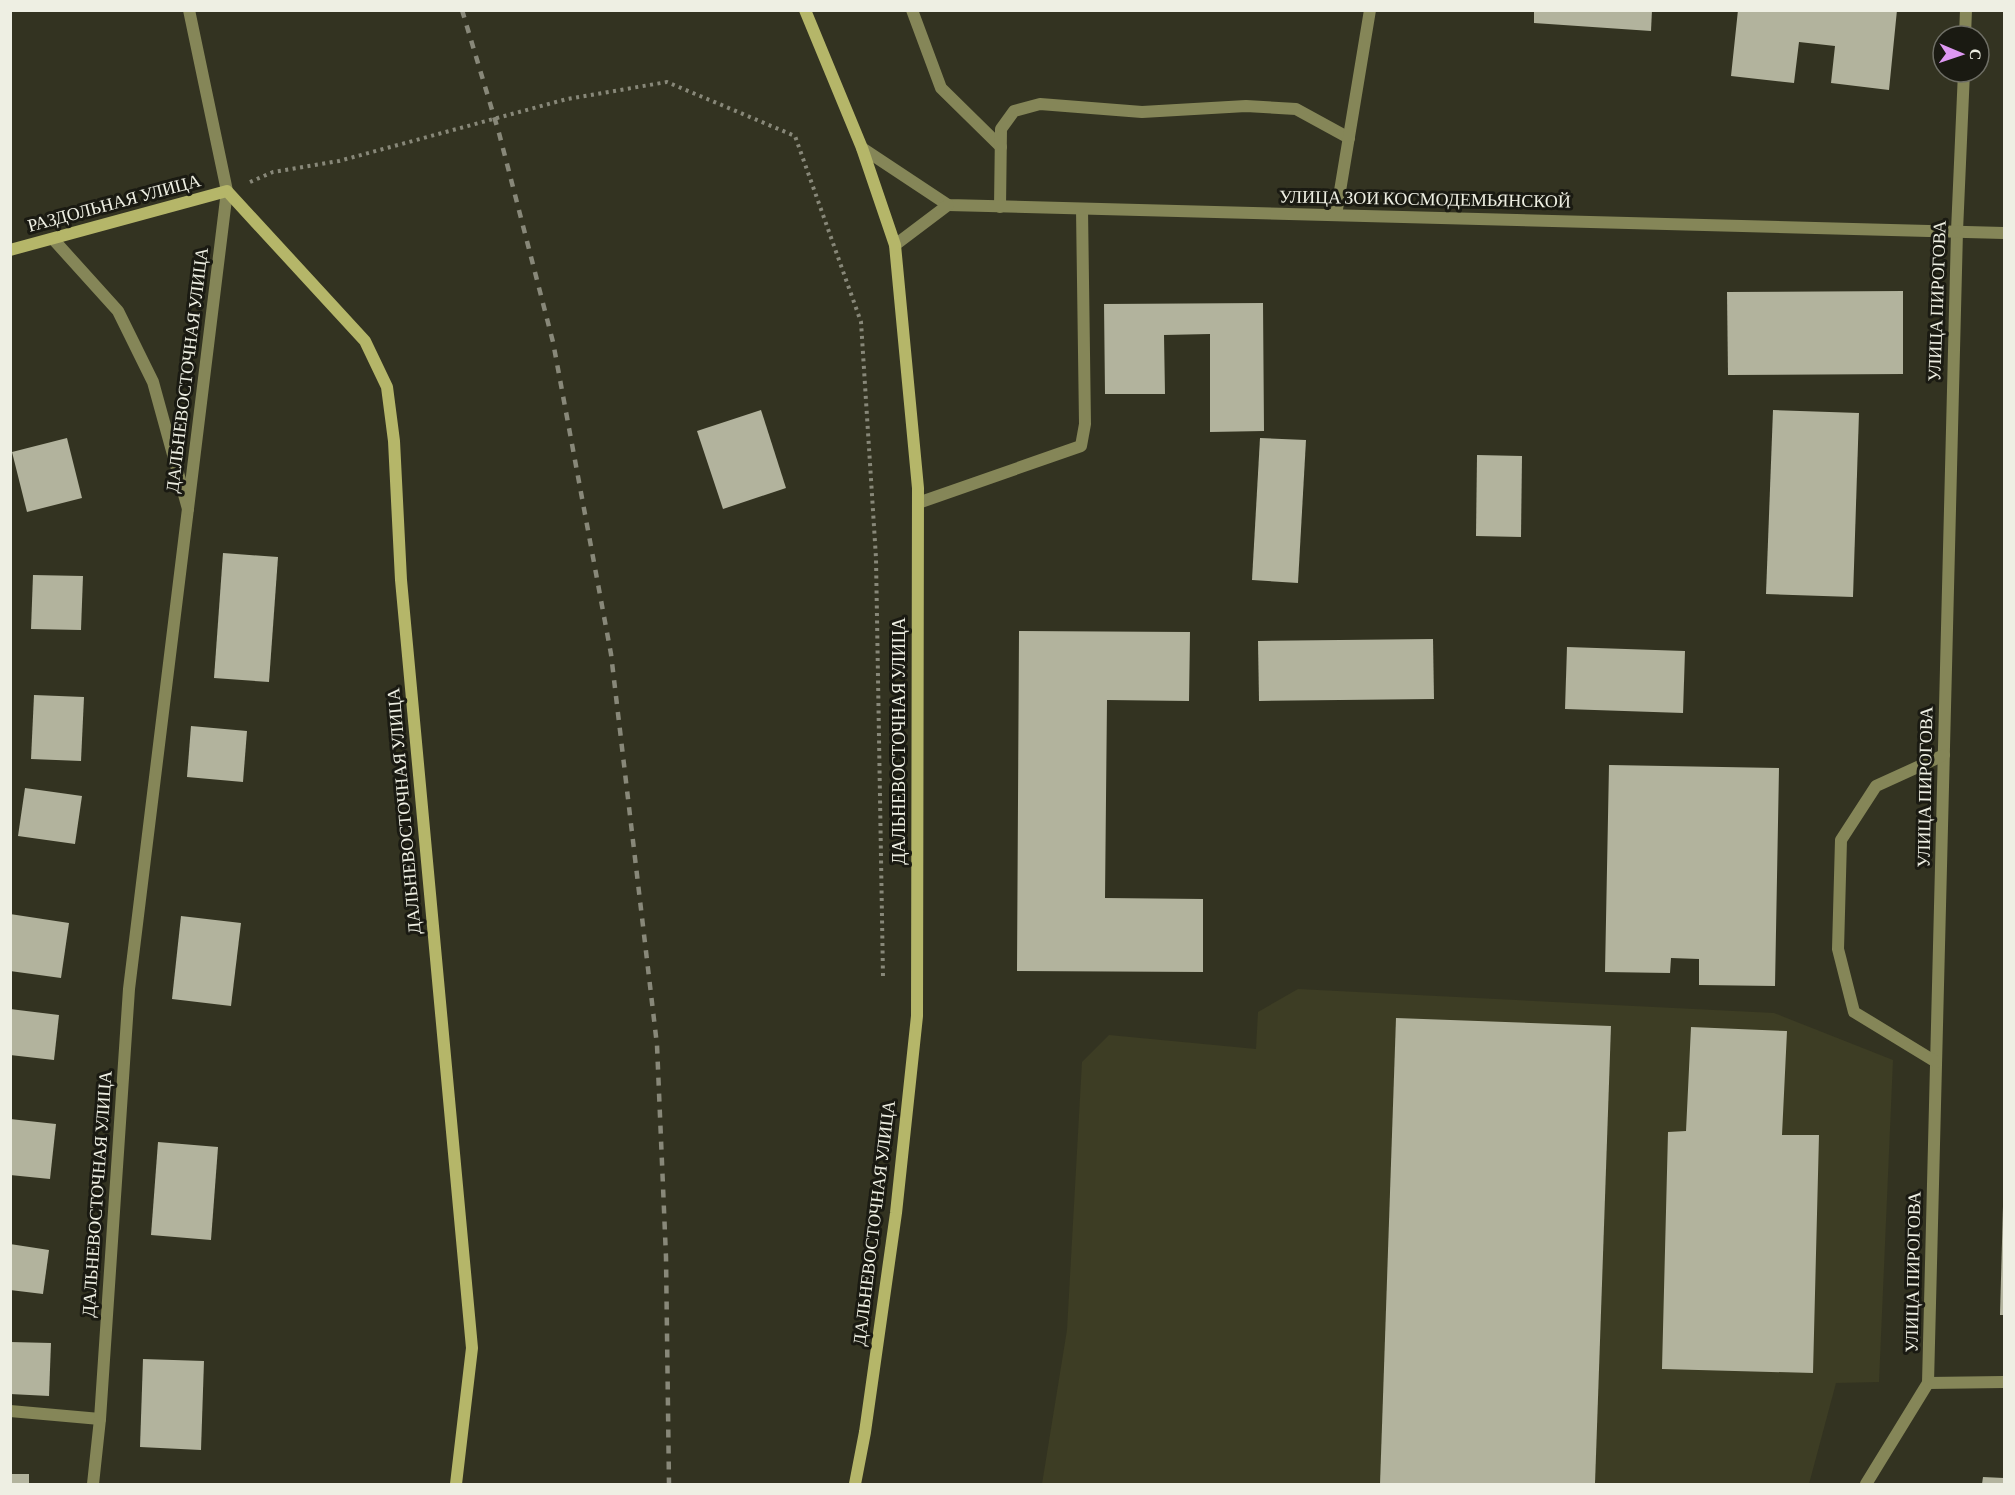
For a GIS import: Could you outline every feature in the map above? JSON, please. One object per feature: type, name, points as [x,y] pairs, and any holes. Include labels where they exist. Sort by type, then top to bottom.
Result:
[{"type":"street","name":"ДАЛЬНЕВОСТОЧНАЯ УЛИЦА","points":[[93,1485],[100,1419],[129,989],[227,191],[189,10]]},
{"type":"street","name":"ДАЛЬНЕВОСТОЧНАЯ УЛИЦА","points":[[805,10],[862,148],[895,245],[918,503],[917,1016],[896,1213],[865,1432],[855,1485]]},
{"type":"street","points":[[912,10],[941,88],[1001,147]]},
{"type":"street","points":[[1336,215],[1370,10]]},
{"type":"street","name":"УЛИЦА ПИРОГОВА","points":[[1866,1485],[1928,1383],[1957,231],[1963,84]]},
{"type":"street","points":[[1000,207],[1001,129],[1014,111],[1040,105],[1142,112],[1246,106],[1296,109],[1349,138]]},
{"type":"street","points":[[862,148],[948,205],[895,245]]},
{"type":"street","name":"ДАЛЬНЕВОСТОЧНАЯ УЛИЦА","points":[[227,191],[365,341],[387,387],[394,441],[401,580],[472,1348],[456,1485]]},
{"type":"street","name":"РАЗДОЛЬНАЯ УЛИЦА","points":[[10,250],[227,191]]},
{"type":"street","name":"УЛИЦА ЗОИ КОСМОДЕМЬЯНСКОЙ","points":[[948,205],[2004,233]]},
{"type":"street","points":[[918,503],[1082,446],[1085,424],[1082,209]]},
{"type":"street","points":[[54,239],[118,311],[153,382],[188,509]]},
{"type":"street","points":[[1936,1062],[1854,1012],[1838,949],[1841,840],[1876,786],[1944,755]]},
{"type":"street","points":[[1928,1383],[2004,1382]]},
{"type":"street","points":[[10,1411],[100,1419]]},
{"type":"path","points":[[227,191],[273,172],[339,161],[567,99],[667,82],[795,136],[861,322],[876,558],[883,976]]},
{"type":"shaded area","points":[[1298,989],[1774,1013],[1893,1060],[1879,1382],[1836,1383],[1809,1484],[1042,1484],[1067,1330],[1082,1062],[1109,1035],[1256,1049],[1258,1012]]},
{"type":"building","points":[[1534,10],[1652,10],[1651,31],[1534,23]]},
{"type":"building","points":[[1738,10],[1897,10],[1889,90],[1831,83],[1835,46],[1799,42],[1794,83],[1731,76]]},
{"type":"building","points":[[1903,291],[1903,374],[1728,375],[1727,292]]},
{"type":"building","points":[[1263,303],[1264,431],[1210,432],[1210,334],[1164,335],[1165,394],[1105,394],[1104,304]]},
{"type":"building","points":[[761,410],[786,488],[723,509],[697,431]]},
{"type":"building","points":[[1773,410],[1859,413],[1853,597],[1766,594]]},
{"type":"building","points":[[67,438],[82,498],[27,512],[12,452]]},
{"type":"building","points":[[1260,438],[1306,440],[1298,583],[1252,580]]},
{"type":"building","points":[[1477,455],[1522,456],[1521,537],[1476,536]]},
{"type":"building","points":[[223,553],[278,557],[269,682],[214,678]]},
{"type":"building","points":[[33,575],[83,576],[81,630],[31,629]]},
{"type":"building","points":[[1019,631],[1190,632],[1189,701],[1107,700],[1105,898],[1203,899],[1203,972],[1017,971]]},
{"type":"building","points":[[1433,639],[1434,699],[1259,701],[1258,641]]},
{"type":"building","points":[[1567,647],[1685,651],[1683,713],[1565,709]]},
{"type":"building","points":[[34,695],[84,697],[81,761],[31,759]]},
{"type":"building","points":[[191,726],[247,731],[243,782],[187,777]]},
{"type":"building","points":[[1609,765],[1779,768],[1775,986],[1699,985],[1699,959],[1671,958],[1670,973],[1605,972]]},
{"type":"building","points":[[25,788],[82,796],[75,844],[18,836]]},
{"type":"building","points":[[10,914],[69,923],[61,978],[10,971]]},
{"type":"building","points":[[181,916],[241,923],[231,1006],[172,999]]},
{"type":"building","points":[[10,1009],[59,1015],[54,1060],[10,1055]]},
{"type":"building","points":[[1396,1018],[1611,1026],[1595,1484],[1380,1484]]},
{"type":"building","points":[[1691,1027],[1787,1031],[1782,1135],[1819,1135],[1813,1373],[1662,1369],[1668,1132],[1686,1131]]},
{"type":"building","points":[[10,1119],[56,1124],[50,1179],[10,1175]]},
{"type":"building","points":[[158,1142],[218,1147],[211,1240],[151,1235]]},
{"type":"building","points":[[2003,1206],[2004,1315],[2000,1315]]},
{"type":"building","points":[[10,1244],[49,1250],[43,1294],[10,1290]]},
{"type":"building","points":[[10,1342],[51,1343],[49,1396],[10,1394]]},
{"type":"building","points":[[143,1359],[204,1361],[201,1450],[140,1447]]},
{"type":"building","points":[[10,1474],[29,1474],[29,1484],[10,1484]]},
{"type":"building","points":[[1983,1477],[2004,1478],[2004,1484],[1982,1484]]},
{"type":"railway","points":[[462,10],[499,133],[553,342],[611,654],[657,1045],[666,1257],[669,1484]]}]
